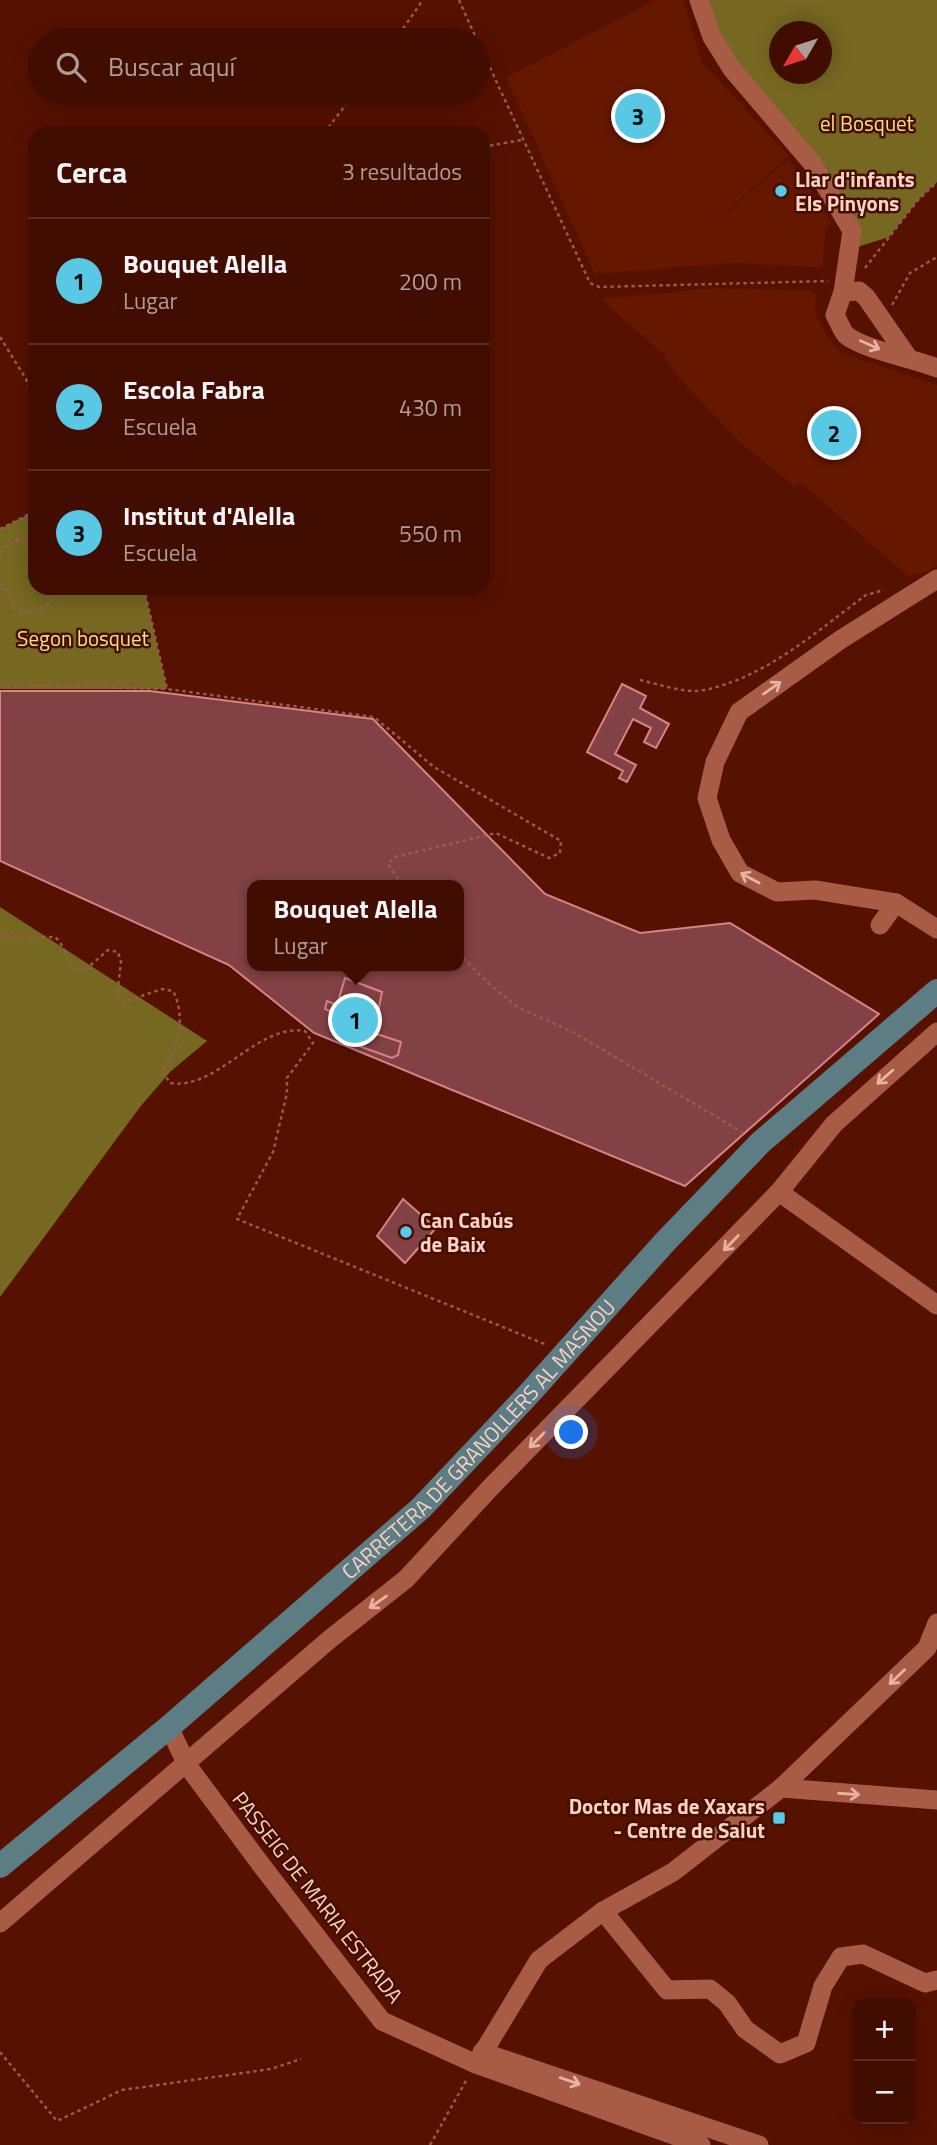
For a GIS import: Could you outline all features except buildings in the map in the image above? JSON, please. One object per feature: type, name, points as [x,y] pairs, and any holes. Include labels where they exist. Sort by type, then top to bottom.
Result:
[{"type":"main road","name":"CARRETERA DE GRANOLLERS AL MASNOU","points":[[0,1866],[169,1727],[421,1508],[567,1353],[664,1243],[760,1143],[937,991]]},
{"type":"street","points":[[699,0],[712,37],[732,69],[812,163],[852,231],[849,288],[835,315],[846,335],[888,354],[907,356],[937,368]]},
{"type":"street","points":[[849,288],[884,321],[907,356]]},
{"type":"street","points":[[937,579],[840,640],[739,712],[715,762],[706,798],[720,841],[740,873],[777,892],[815,890],[896,903],[937,929]]},
{"type":"street","points":[[880,925],[896,903]]},
{"type":"street","points":[[0,1923],[187,1765],[330,1639],[406,1579],[492,1486],[779,1192],[834,1124],[937,1032]]},
{"type":"street","points":[[779,1192],[937,1305]]},
{"type":"street","points":[[759,2145],[479,2058],[539,1960],[603,1911],[674,1872],[781,1788],[927,1648],[937,1623]]},
{"type":"street","name":"PASSEIG DE MARIA ESTRADA","points":[[169,1727],[187,1765],[382,2021],[701,2145]]},
{"type":"street","points":[[781,1788],[937,1800]]},
{"type":"street","points":[[603,1911],[667,1990],[710,1989],[727,2003],[745,2029],[779,2054],[806,2043],[823,1986],[841,1957],[863,1954],[925,1983],[937,1980]]},
{"type":"path","points":[[403,28],[422,0]]},
{"type":"path","points":[[459,0],[471,28]]},
{"type":"path","points":[[490,69],[590,283],[599,287],[849,288],[918,200],[937,182]]},
{"type":"path","points":[[329,126],[346,105]]},
{"type":"path","points":[[490,146],[522,139]]},
{"type":"path","points":[[884,321],[910,273],[937,257]]},
{"type":"path","points":[[0,337],[28,384]]},
{"type":"path","points":[[0,529],[28,515]]},
{"type":"path","points":[[0,554],[5,547],[28,534]]},
{"type":"path","points":[[0,584],[10,592],[14,607],[23,611],[45,606],[56,595]]},
{"type":"path","points":[[640,680],[702,691],[767,665],[866,595],[888,590]]},
{"type":"path","points":[[146,595],[167,689]]},
{"type":"path","points":[[0,685],[167,689],[374,717],[434,767],[561,841],[560,853],[549,858],[496,833],[395,857],[388,864],[399,880]]},
{"type":"path","points":[[0,936],[55,937],[64,945],[68,962],[75,971],[85,970],[108,950],[118,952],[121,962],[117,995],[124,1002],[162,989],[173,990],[179,1002],[175,1054],[162,1071],[170,1083],[182,1085],[206,1077],[247,1050],[293,1029],[305,1031],[313,1043],[287,1078],[287,1093],[274,1152],[237,1219],[567,1353]]},
{"type":"path","points":[[464,959],[491,986],[519,1008],[571,1031],[760,1143]]},
{"type":"path","points":[[0,2052],[57,2121],[122,2090],[271,2069],[300,2059]]},
{"type":"path","points":[[430,2145],[479,2058]]},
{"type":"shaded area","points":[[656,0],[683,0],[702,62],[789,156],[705,231],[789,159],[832,223],[825,229],[823,268],[734,263],[595,274],[506,77]]},
{"type":"shaded area","points":[[714,288],[812,291],[816,295],[815,313],[828,338],[842,353],[937,385],[937,565],[929,571],[908,576],[800,482],[795,487],[741,443],[678,377],[662,353],[601,299]]},
{"type":"green space","name":"el Bosquet","points":[[699,0],[937,0],[937,182],[918,200],[889,237],[851,249],[812,163],[754,94]]},
{"type":"green space","name":"Segon bosquet","points":[[28,515],[28,595],[146,595],[167,689],[0,689],[0,529]]},
{"type":"green space","points":[[0,907],[207,1041],[171,1071],[140,1107],[0,1297]]},
{"type":"place","name":"Institut d'Alella","points":[[638,116]]},
{"type":"place","name":"Llar d'infants Els Pinyons","points":[[781,191]]},
{"type":"place","name":"Escola Fabra","points":[[834,433]]},
{"type":"place","name":"Bouquet Alella","points":[[355,1020]]},
{"type":"place","name":"Can Cabús de Baix","points":[[406,1232]]},
{"type":"place","name":"Doctor Mas de Xaxars - Centre de Salut","points":[[779,1818]]}]
